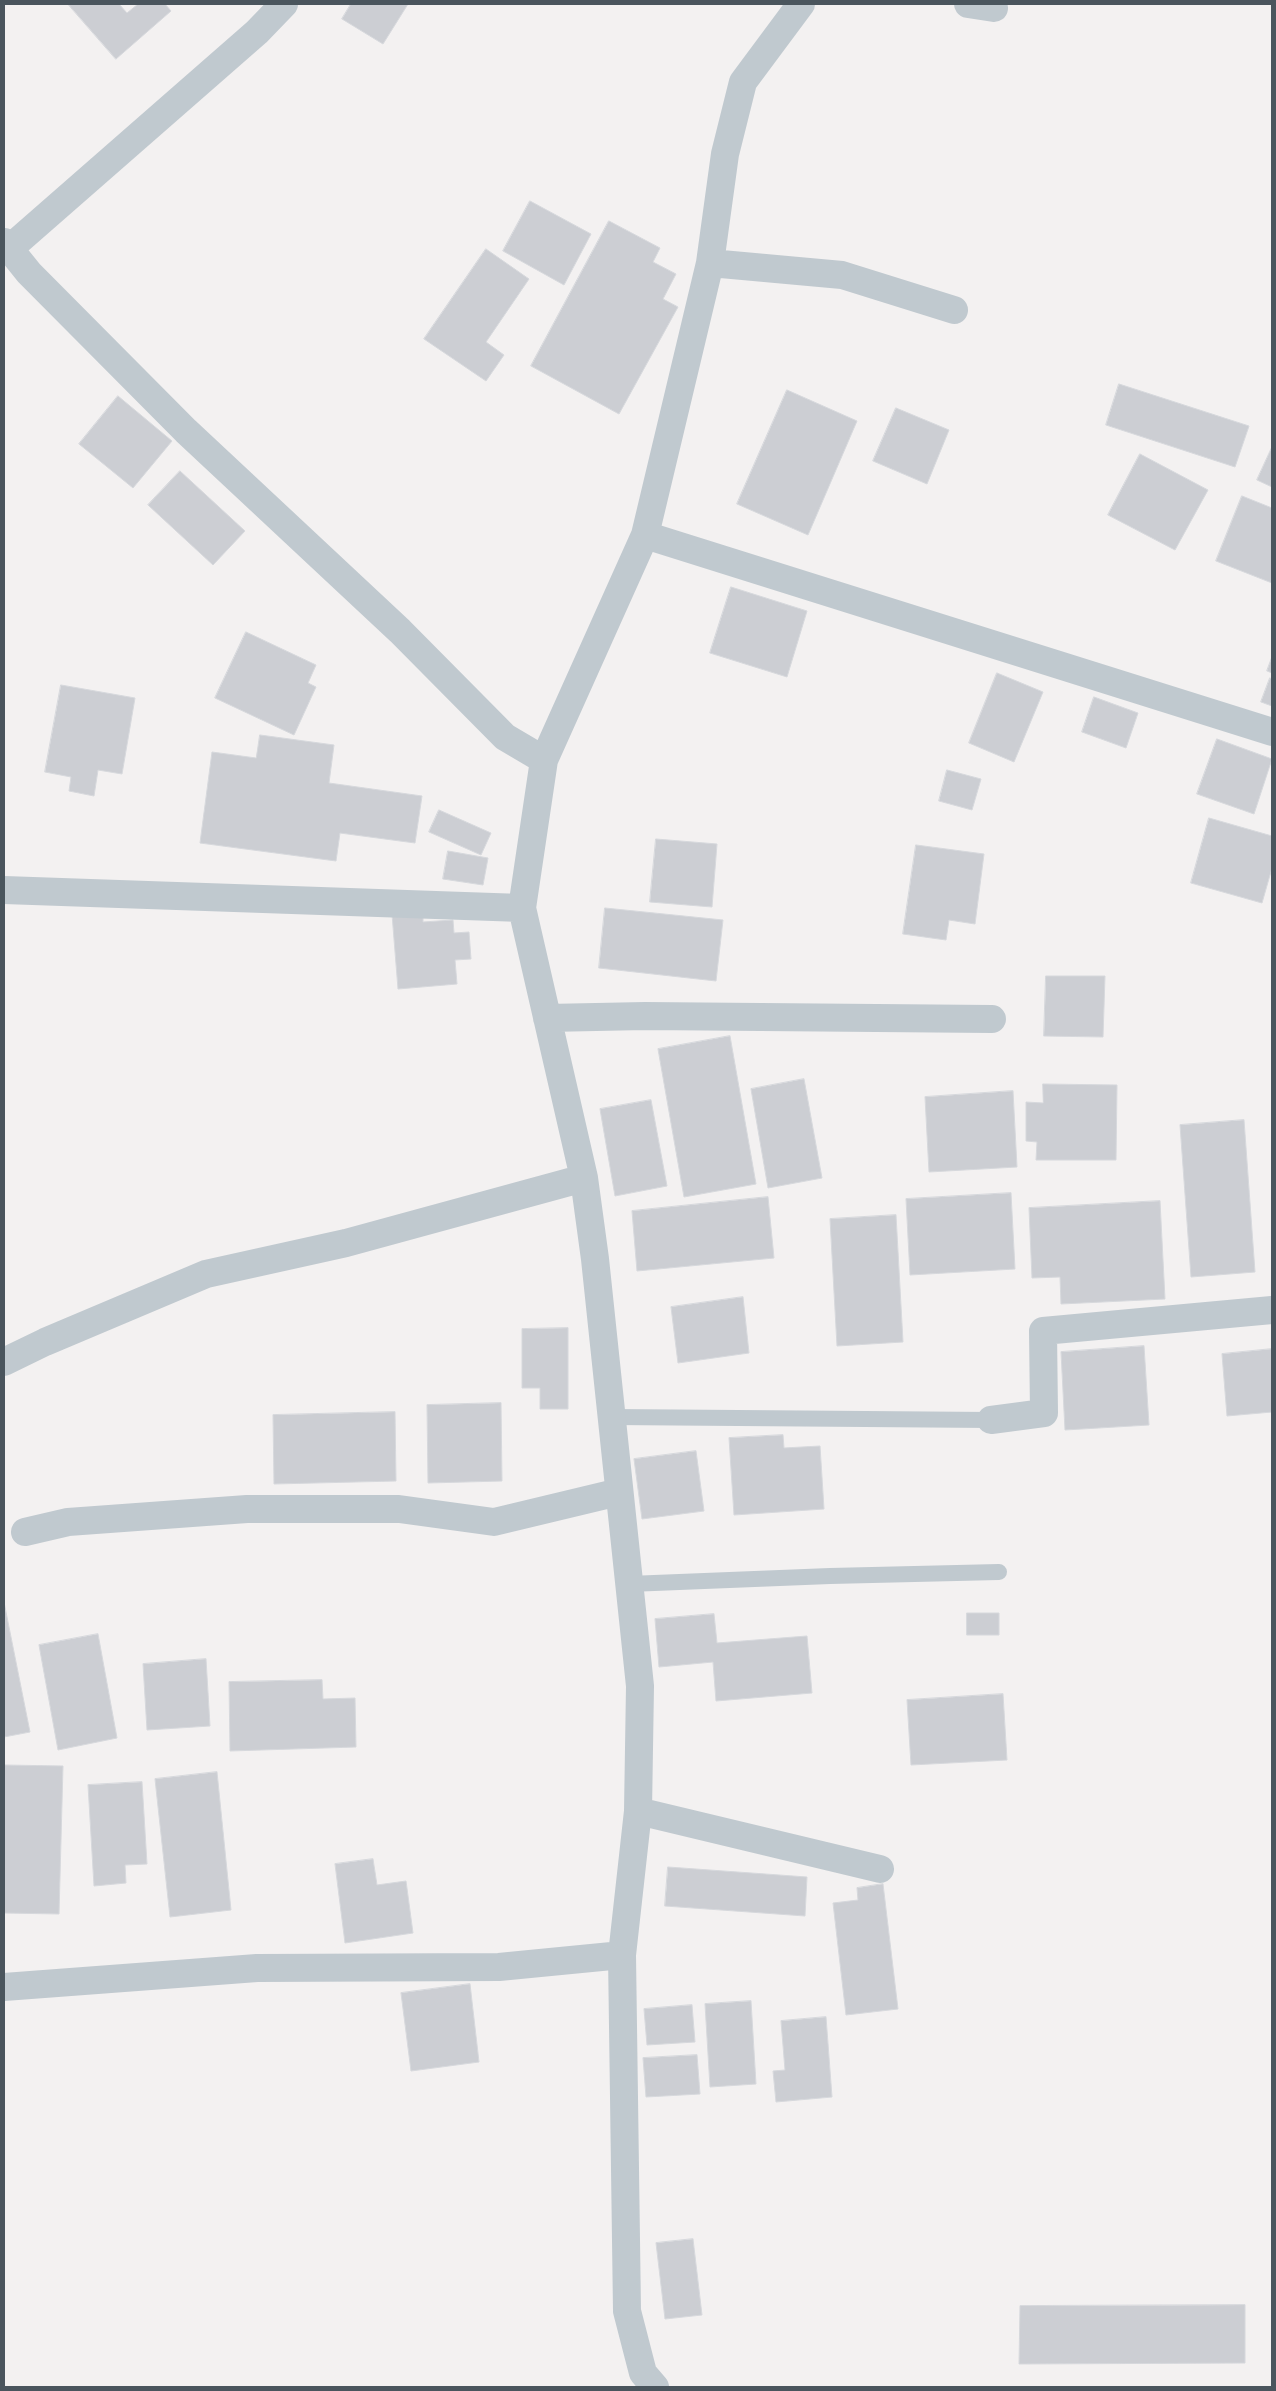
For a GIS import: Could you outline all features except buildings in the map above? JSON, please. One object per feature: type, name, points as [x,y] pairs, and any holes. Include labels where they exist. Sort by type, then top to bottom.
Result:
[{"type":"street","points":[[284,4],[256,32],[6,246],[29,273],[186,431],[400,631],[505,737],[544,760]]},
{"type":"street","points":[[655,2387],[643,2373],[627,2312],[622,1955],[638,1811],[640,1686],[612,1417],[584,1178],[522,908],[544,760],[645,535],[710,263],[725,154],[743,82],[801,4]]},
{"type":"street","points":[[968,4],[994,8]]},
{"type":"street","points":[[710,263],[842,275],[954,310]]},
{"type":"street","points":[[645,535],[1272,732]]},
{"type":"street","points":[[4,890],[522,908]]},
{"type":"street","points":[[547,1018],[646,1016],[992,1019]]},
{"type":"street","points":[[4,1362],[45,1342],[206,1274],[346,1243],[584,1178]]},
{"type":"street","points":[[991,1420],[1044,1413],[1043,1331],[1272,1310]]},
{"type":"street","points":[[25,1532],[68,1522],[247,1509],[399,1509],[494,1522],[619,1492]]},
{"type":"street","points":[[638,1811],[880,1869]]},
{"type":"street","points":[[4,1987],[256,1968],[499,1967],[622,1955]]},
{"type":"lane","points":[[612,1417],[991,1420]]},
{"type":"lane","points":[[629,1584],[999,1572]]}]
